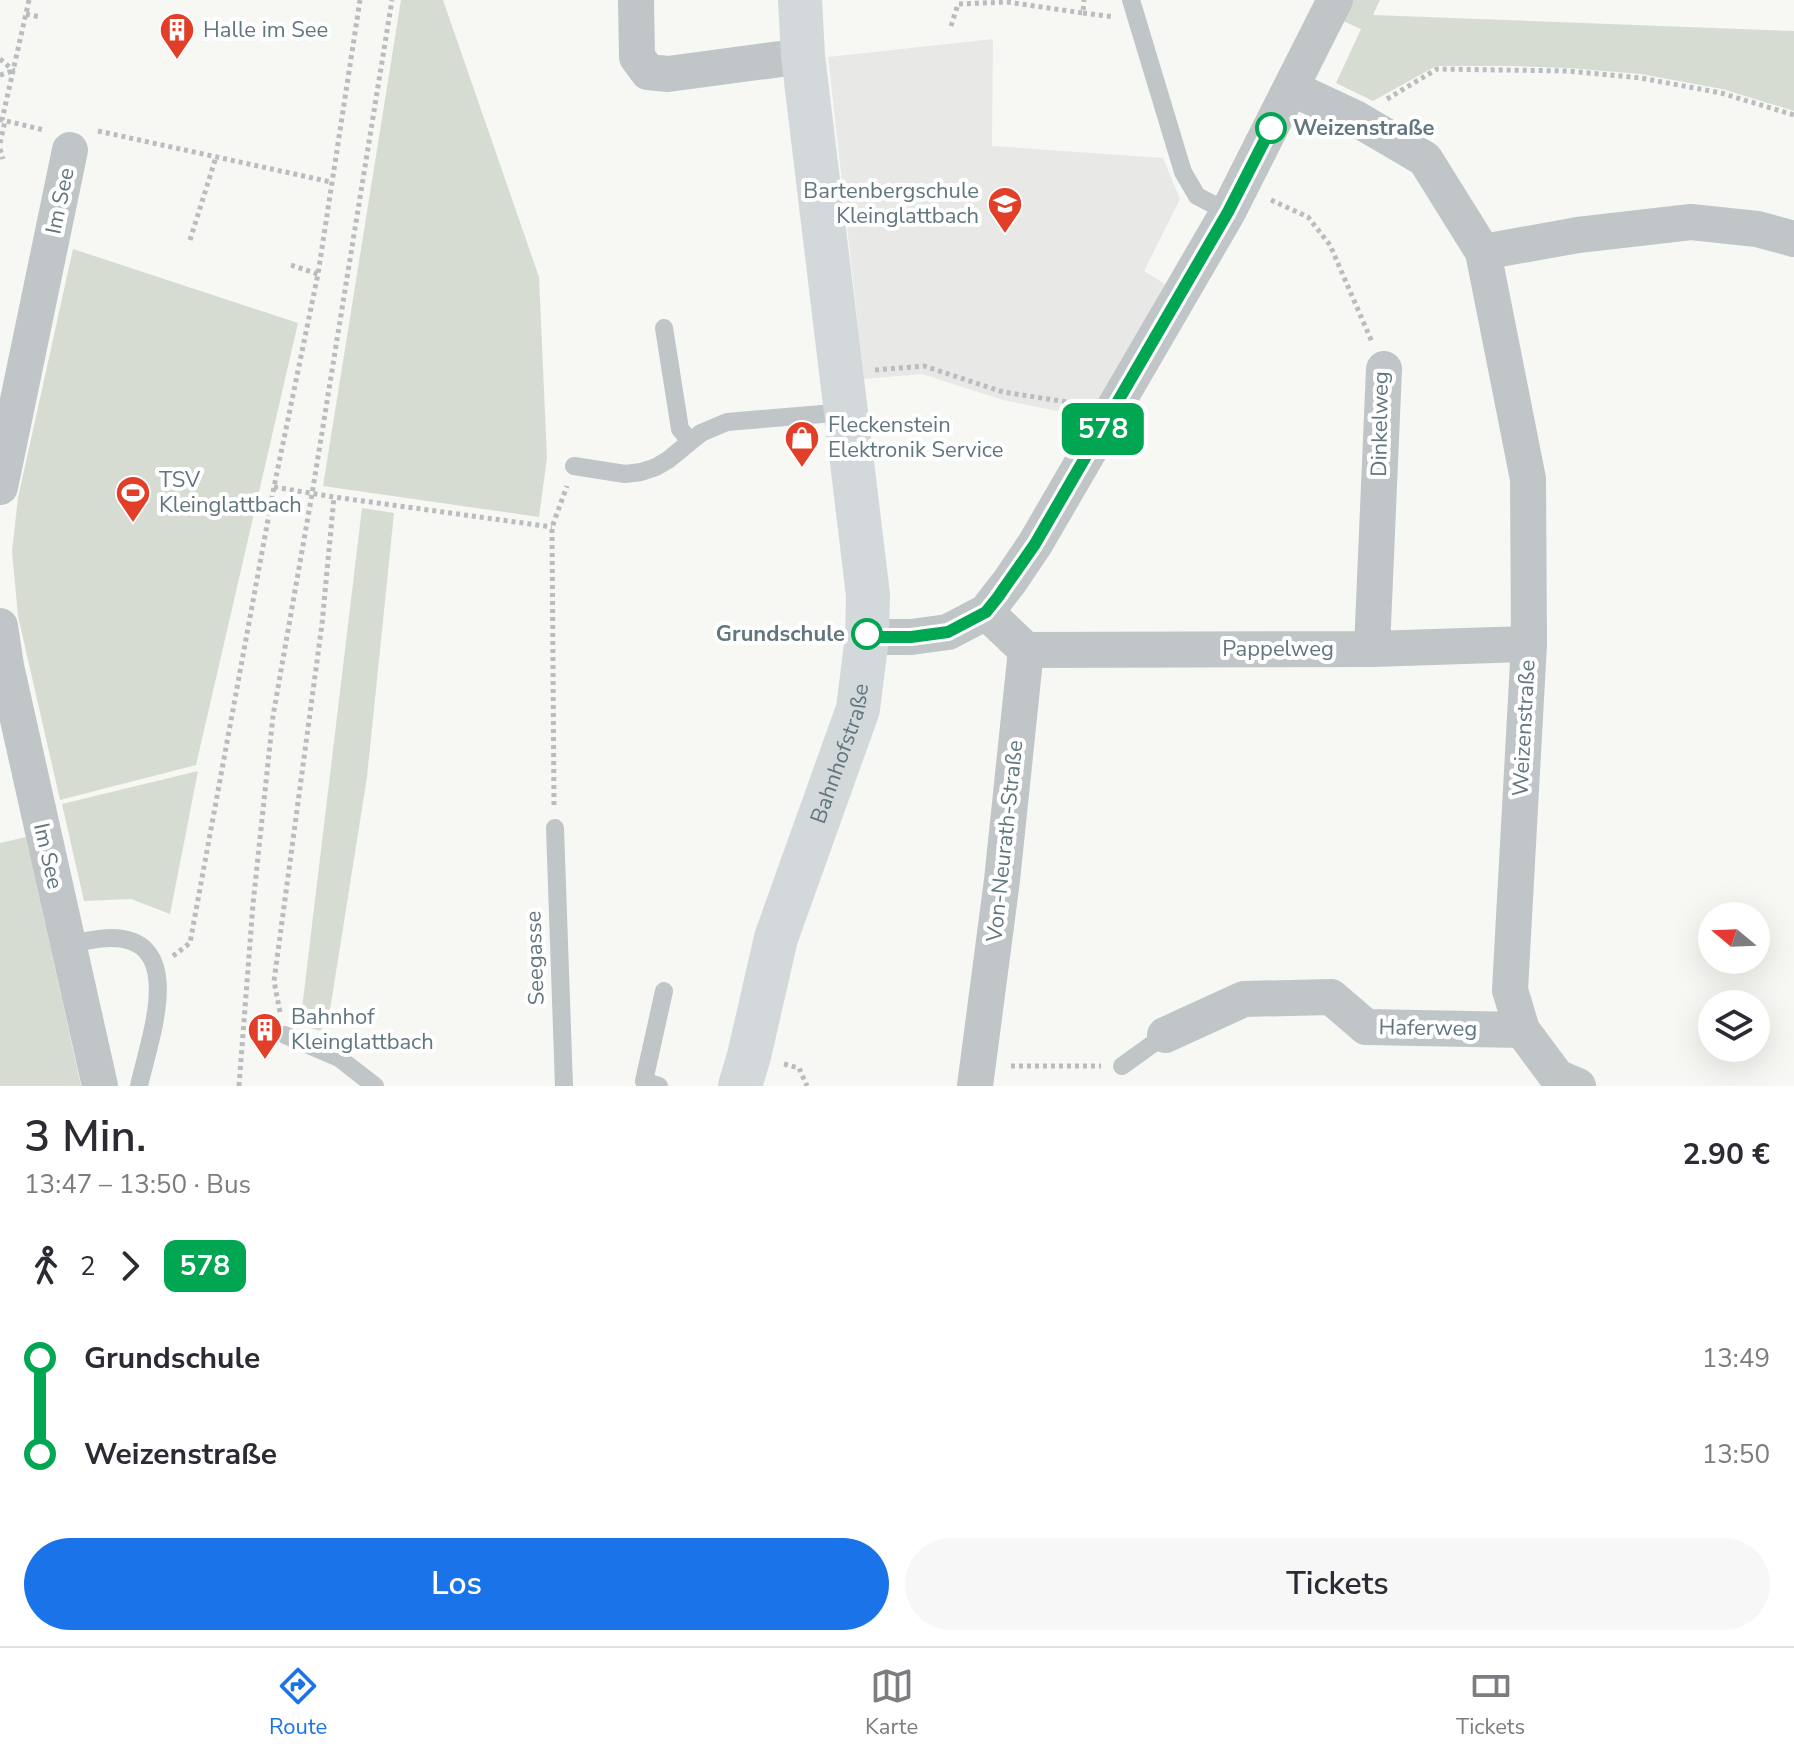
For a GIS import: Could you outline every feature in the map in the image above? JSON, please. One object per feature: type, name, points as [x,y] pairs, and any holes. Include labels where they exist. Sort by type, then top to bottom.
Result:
[{"type":"main road","name":"Bahnhofstraße","points":[[740,1086],[776,938],[858,709],[867,637],[868,595],[803,56],[800,0]]},
{"type":"street","points":[[636,0],[637,57],[648,72],[668,74],[803,56]]},
{"type":"street","points":[[867,637],[911,637],[948,632],[986,612],[1010,581],[1035,544],[1228,212],[1335,0]]},
{"type":"street","name":"Weizenstraße","points":[[1291,88],[1355,118],[1425,159],[1483,252],[1528,479],[1529,644],[1510,990],[1522,1030],[1557,1077],[1578,1086]]},
{"type":"street","name":"Im See","points":[[0,487],[72,144]]},
{"type":"street","points":[[1483,252],[1578,235],[1691,222],[1757,229],[1794,239]]},
{"type":"street","name":"Dinkelweg","points":[[1372,649],[1384,369]]},
{"type":"street","points":[[986,612],[1026,650]]},
{"type":"street","name":"Im See","points":[[0,626],[3,666],[100,1086]]},
{"type":"street","name":"Pappelweg","points":[[1026,650],[1372,649],[1529,644]]},
{"type":"street","name":"Von-Neurath-Straße","points":[[975,1086],[1002,880],[1026,650]]},
{"type":"street","name":"Haferweg","points":[[1165,1035],[1244,999],[1331,997],[1366,1027],[1522,1030]]},
{"type":"lane","points":[[1131,0],[1183,172],[1197,196],[1228,212]]},
{"type":"lane","points":[[664,328],[680,429],[690,441]]},
{"type":"lane","points":[[571,474],[625,474],[656,467],[701,433],[727,422],[846,412]]},
{"type":"lane","name":"Seegasse","points":[[555,828],[564,1086]]},
{"type":"lane","points":[[68,944],[112,938],[135,943],[150,954],[157,969],[159,989],[139,1086]]},
{"type":"lane","points":[[659,1086],[644,1081],[664,991]]},
{"type":"lane","points":[[285,1035],[339,1058],[375,1086]]},
{"type":"lane","name":"Haferweg","points":[[1122,1066],[1165,1035]]},
{"type":"path","points":[[29,0],[2,120],[72,144],[83,140],[85,129],[331,182]]},
{"type":"path","points":[[157,969],[190,943],[274,487],[318,274],[360,0]]},
{"type":"path","points":[[239,1086],[253,904],[273,716],[392,0]]},
{"type":"path","points":[[1083,13],[1084,0]]},
{"type":"path","points":[[951,26],[958,4],[1007,2],[1100,15]]},
{"type":"path","points":[[26,14],[40,17]]},
{"type":"path","points":[[0,59],[14,71]]},
{"type":"path","points":[[1355,118],[1437,69],[1568,71],[1641,78],[1721,93],[1794,115]]},
{"type":"path","points":[[0,75],[14,71]]},
{"type":"path","points":[[3,159],[0,146],[5,121]]},
{"type":"path","points":[[190,240],[216,157]]},
{"type":"path","name":"Dinkelweg","points":[[1308,217],[1330,245],[1384,369]]},
{"type":"path","points":[[291,265],[318,274]]},
{"type":"path","points":[[868,370],[924,366],[1003,392],[1095,407],[1111,415]]},
{"type":"path","points":[[555,828],[552,527],[571,474]]},
{"type":"path","points":[[274,487],[552,527]]},
{"type":"path","points":[[285,1035],[274,981],[322,624],[334,497]]},
{"type":"path","points":[[1013,1066],[1122,1066]]},
{"type":"path","points":[[799,1068],[807,1086]]},
{"type":"shaded area","points":[[401,0],[443,0],[539,277],[547,458],[539,517],[323,486]]},
{"type":"shaded area","points":[[1353,0],[1380,0],[1373,15],[1794,31],[1794,111],[1722,89],[1641,74],[1513,66],[1436,66],[1373,101],[1336,83],[1361,29],[1343,21]]},
{"type":"shaded area","name":"Bartenbergschule Kleinglattbach","points":[[993,39],[992,146],[1163,158],[1180,199],[1144,271],[1165,284],[1092,418],[1003,400],[922,374],[864,379],[828,57]]},
{"type":"shaded area","name":"TSV Kleinglattbach","points":[[73,249],[298,323],[196,765],[60,800],[18,616],[12,551],[18,498]]},
{"type":"shaded area","points":[[362,508],[394,513],[367,777],[330,1010],[321,1031],[300,1025]]},
{"type":"shaded area","points":[[198,771],[170,914],[131,899],[84,901],[62,804]]},
{"type":"shaded area","points":[[26,837],[81,1086],[0,1086],[0,843]]},
{"type":"bus line","name":"578","points":[[867,634],[867,637],[911,637],[948,632],[986,612],[998,597],[1035,544],[1228,212],[1271,128]]},
{"type":"place","name":"Halle im See","points":[[177,61]]},
{"type":"place","name":"Weizenstraße","points":[[1271,128]]},
{"type":"place","name":"Bartenbergschule Kleinglattbach","points":[[1005,235]]},
{"type":"place","name":"Fleckenstein Elektronik Service","points":[[802,469]]},
{"type":"place","name":"TSV Kleinglattbach","points":[[133,524]]},
{"type":"place","name":"Grundschule","points":[[867,634]]},
{"type":"place","name":"Bahnhof Kleinglattbach","points":[[265,1061]]}]
